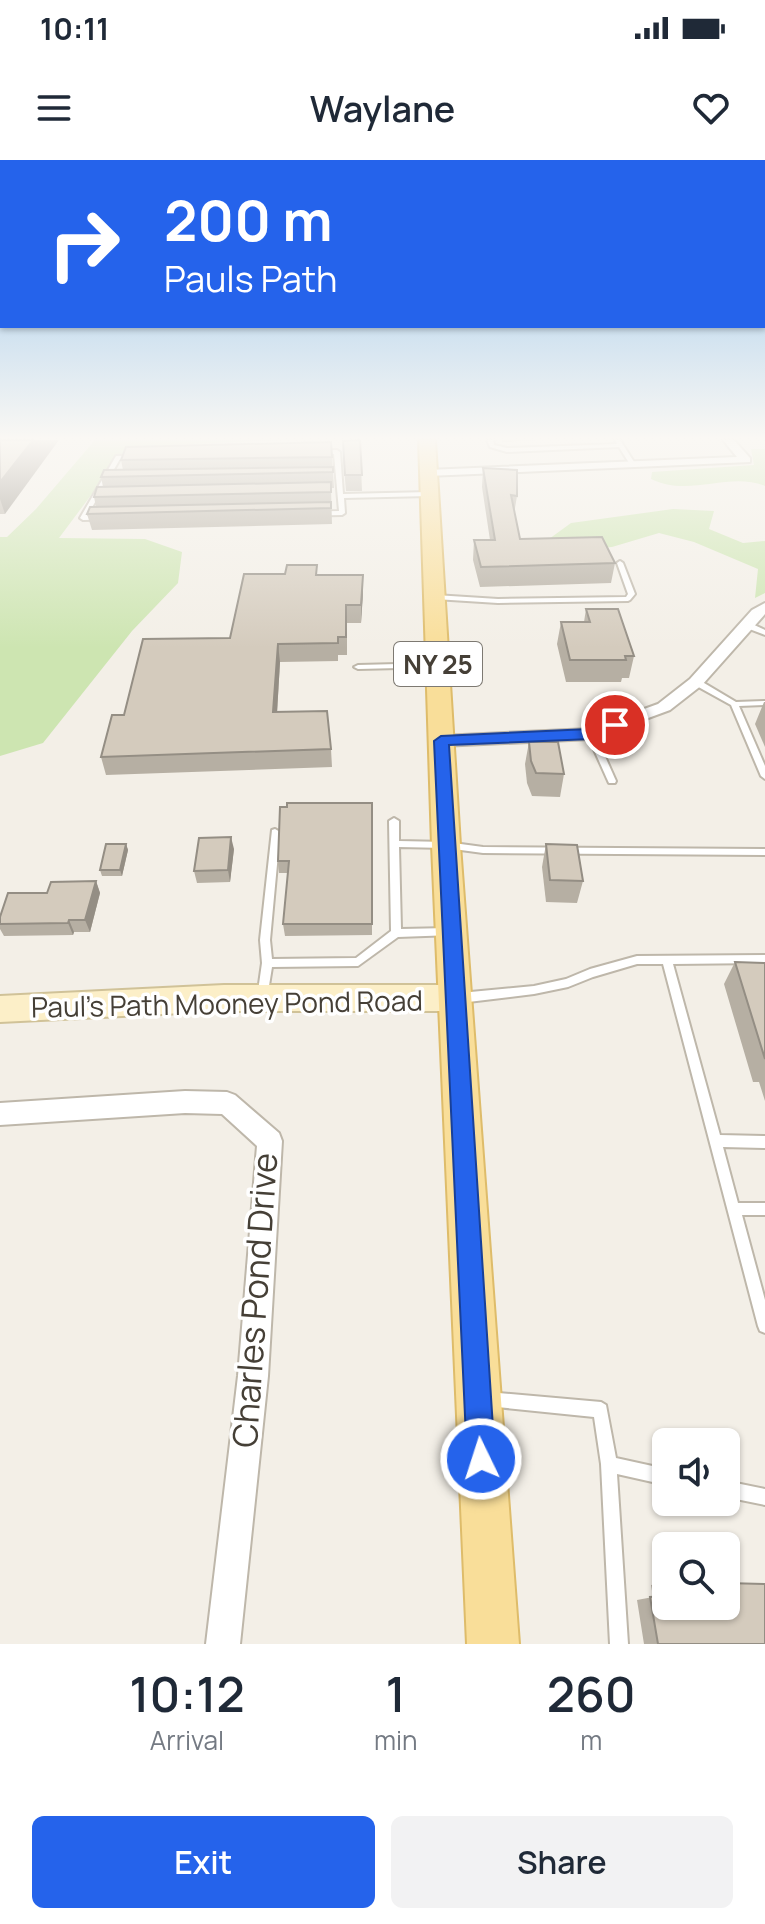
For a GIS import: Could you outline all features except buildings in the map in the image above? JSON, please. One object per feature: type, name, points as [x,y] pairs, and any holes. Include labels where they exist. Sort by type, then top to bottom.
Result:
[{"type":"main road","name":"NY 25","points":[[430,509],[454,998],[493,1644]]},
{"type":"street","points":[[441,741],[591,734],[664,707],[696,682],[765,607]]},
{"type":"street","name":"Paul's Path Mooney Pond Road","points":[[0,1009],[262,998],[454,998]]},
{"type":"street","name":"Charles Pond Drive","points":[[0,1114],[185,1102],[227,1103],[270,1141],[253,1376],[223,1644]]},
{"type":"lane","points":[[88,509],[83,518],[342,513],[342,509]]},
{"type":"lane","points":[[435,597],[498,601],[628,599],[632,594],[620,563]]},
{"type":"lane","points":[[747,625],[765,633]]},
{"type":"lane","points":[[358,667],[438,665]]},
{"type":"lane","points":[[696,682],[734,704],[765,703]]},
{"type":"lane","points":[[734,704],[765,776]]},
{"type":"lane","points":[[591,734],[612,781]]},
{"type":"lane","points":[[394,821],[396,933]]},
{"type":"lane","points":[[262,998],[275,832]]},
{"type":"lane","points":[[394,844],[446,845],[483,850],[765,852]]},
{"type":"lane","points":[[267,963],[358,962],[396,933],[451,932]]},
{"type":"lane","points":[[454,998],[534,990],[568,983],[590,973],[637,960],[765,959]]},
{"type":"lane","points":[[667,960],[765,1326]]},
{"type":"lane","points":[[715,1141],[765,1142]]},
{"type":"lane","points":[[733,1209],[765,1209]]},
{"type":"lane","points":[[477,1397],[601,1410],[609,1464],[619,1644]]},
{"type":"lane","points":[[609,1464],[652,1474]]},
{"type":"lane","points":[[740,1492],[765,1497]]},
{"type":"green space","points":[[36,509],[80,509],[59,538],[145,539],[182,552],[178,583],[132,631],[43,743],[0,756],[0,537],[7,537]]},
{"type":"green space","points":[[671,509],[714,511],[709,529],[743,543],[765,541],[765,593],[755,598],[758,569],[694,542],[659,533],[612,547],[577,550],[538,547],[571,523]]},
{"type":"route","points":[[481,1459],[441,741],[591,734],[615,725]]}]
